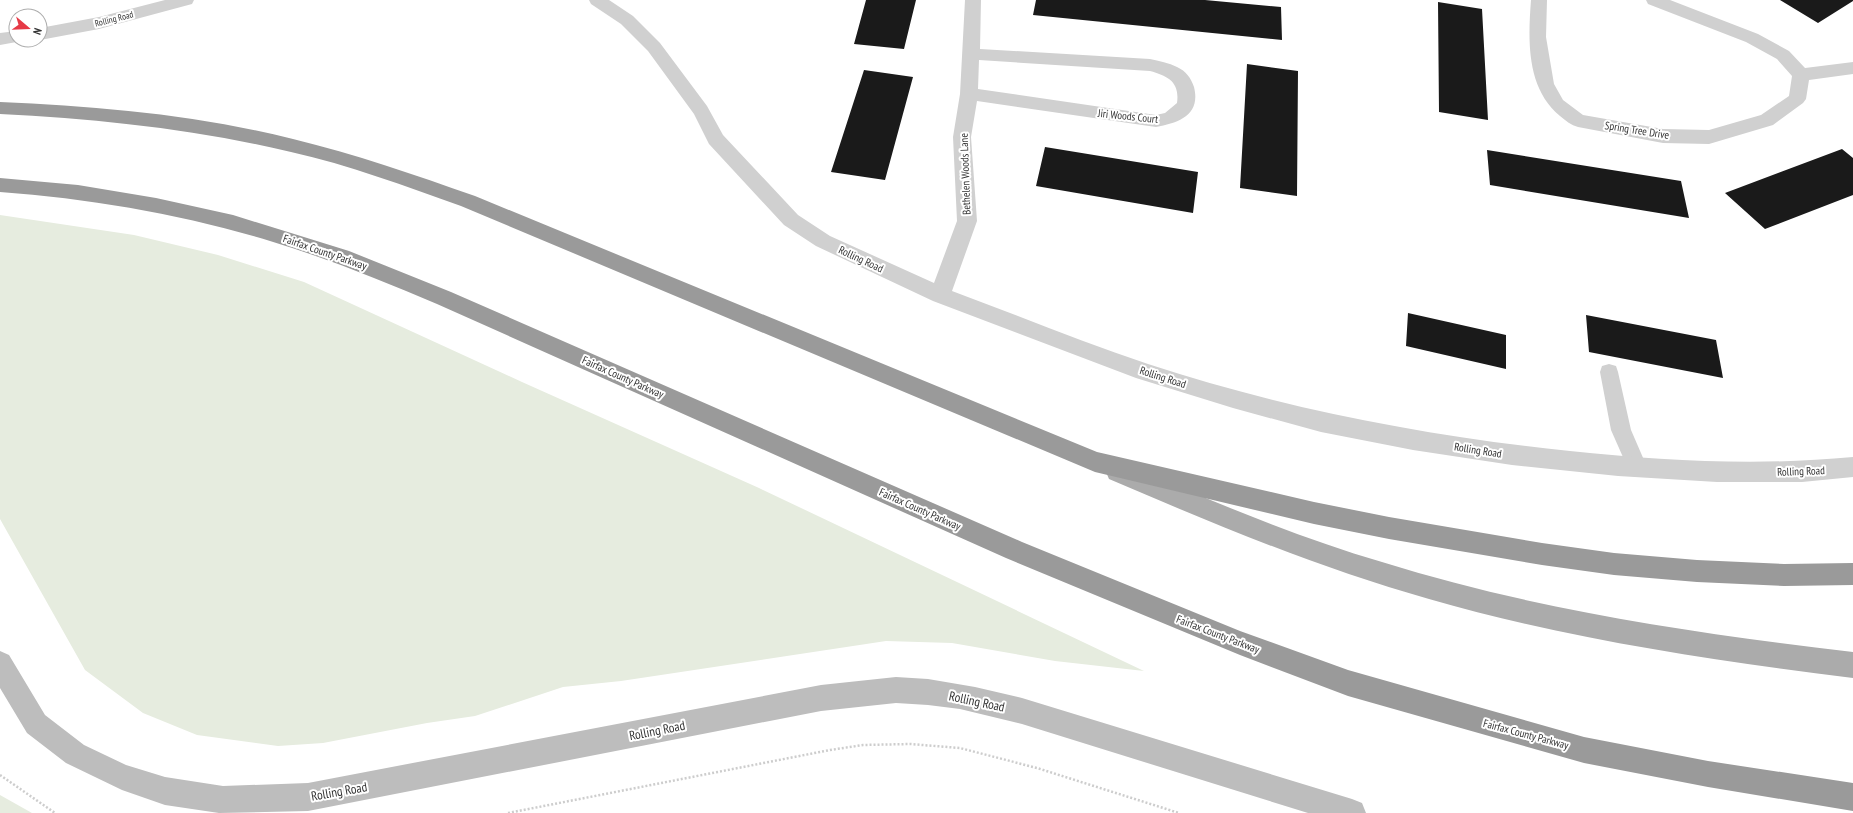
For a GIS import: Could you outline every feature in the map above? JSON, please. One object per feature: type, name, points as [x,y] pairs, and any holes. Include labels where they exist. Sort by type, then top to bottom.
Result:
[{"type":"highway","points":[[0,108],[122,116],[194,126],[332,155],[468,201],[1095,462],[1314,513],[1390,528],[1542,554],[1614,564],[1698,571],[1784,575],[1853,574]]},
{"type":"highway","name":"Fairfax County Parkway","points":[[0,185],[83,194],[167,207],[264,231],[346,259],[444,298],[1014,550],[1240,644],[1348,683],[1584,750],[1708,774],[1853,797]]},
{"type":"main road","points":[[1095,462],[1219,516],[1295,545],[1385,574],[1474,600],[1556,619],[1656,637],[1773,655],[1853,665]]},
{"type":"street","name":"Rolling Road","points":[[48,33],[99,23],[186,0]]},
{"type":"street","name":"Rolling Road","points":[[598,0],[627,20],[654,47],[701,111],[716,139],[791,220],[823,241],[940,295],[1144,372],[1233,399],[1321,422],[1413,440],[1512,455],[1637,467],[1717,472],[1794,472],[1853,467]]},
{"type":"street","name":"Bethelen Woods Lane","points":[[940,295],[967,221],[962,137],[969,94],[972,54],[973,0]]},
{"type":"street","name":"Spring Tree Drive","points":[[1539,0],[1537,37],[1545,84],[1558,104],[1578,121],[1663,136],[1709,137],[1767,120],[1797,99],[1801,75]]},
{"type":"street","points":[[1654,0],[1752,38],[1783,55],[1801,75],[1853,68]]},
{"type":"street","name":"Jiri Woods Court","points":[[969,94],[1156,121],[1170,118],[1186,106],[1187,96],[1183,80],[1171,71],[1150,65],[972,54]]},
{"type":"street","name":"Rolling Road","points":[[0,664],[36,724],[75,754],[122,777],[165,791],[267,806],[821,698],[862,692],[898,690],[940,693],[982,700],[1352,813]]},
{"type":"lane","points":[[1609,372],[1621,430],[1637,467]]},
{"type":"path","points":[[508,813],[830,750],[863,745],[902,744],[960,748],[1037,768],[1180,813]]},
{"type":"path","points":[[0,774],[55,813]]},
{"type":"shaded area","points":[[0,215],[134,235],[218,255],[304,282],[759,488],[1144,671],[1055,661],[952,643],[886,641],[621,681],[563,687],[475,716],[427,723],[323,743],[278,746],[197,735],[143,713],[85,670],[0,519]]},
{"type":"shaded area","points":[[0,795],[32,813],[0,813]]},
{"type":"building","points":[[866,0],[916,0],[904,49],[854,44]]},
{"type":"building","points":[[1036,0],[1205,0],[1281,7],[1282,40],[1033,15]]},
{"type":"building","points":[[1780,0],[1853,0],[1853,1],[1818,23]]},
{"type":"building","points":[[1438,2],[1482,9],[1488,120],[1439,112]]},
{"type":"building","points":[[1247,64],[1298,71],[1297,196],[1240,188]]},
{"type":"building","points":[[864,70],[913,77],[885,180],[831,172]]},
{"type":"building","points":[[1045,147],[1198,172],[1193,213],[1036,186]]},
{"type":"building","points":[[1842,149],[1853,158],[1853,195],[1765,229],[1725,193]]},
{"type":"building","points":[[1487,150],[1681,181],[1689,218],[1490,185]]},
{"type":"building","points":[[1408,313],[1506,335],[1506,369],[1406,346]]},
{"type":"building","points":[[1586,315],[1716,340],[1723,378],[1589,352]]}]
